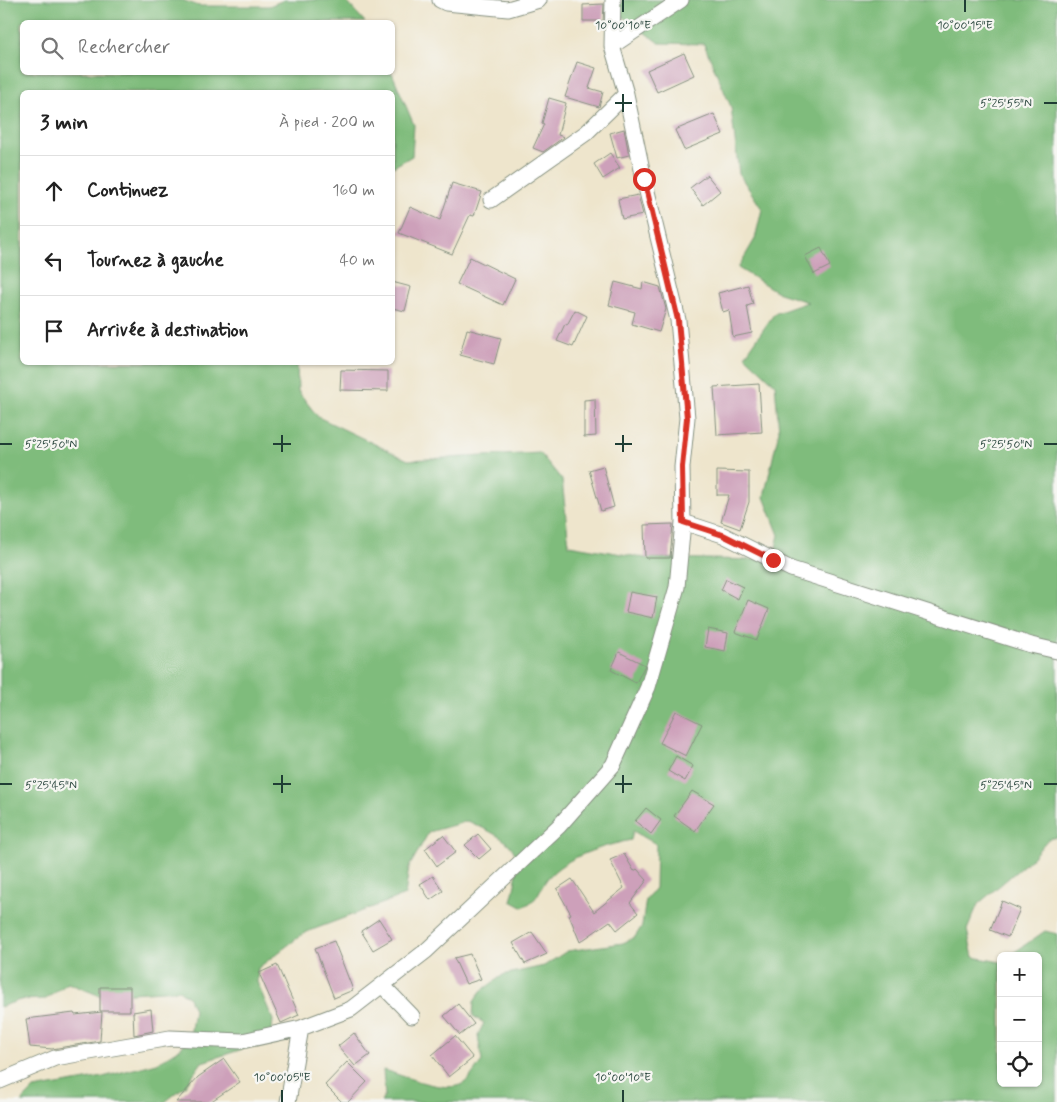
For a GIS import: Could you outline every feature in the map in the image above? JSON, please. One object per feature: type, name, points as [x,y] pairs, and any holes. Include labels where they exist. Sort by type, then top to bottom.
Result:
[{"type":"street","points":[[440,0],[446,3],[508,8],[539,0]]},
{"type":"street","points":[[0,1081],[55,1058],[170,1038],[242,1041],[301,1028],[350,1009],[426,951],[559,826],[613,765],[648,687],[677,587],[683,522],[682,467],[687,418],[678,320],[644,179],[626,94],[612,46],[613,0]]},
{"type":"street","points":[[612,46],[681,0]]},
{"type":"street","points":[[491,200],[586,133],[626,94]]},
{"type":"street","points":[[683,522],[723,535],[791,569],[1031,645],[1057,651]]},
{"type":"street","points":[[382,985],[412,1016]]},
{"type":"street","points":[[288,1102],[301,1028]]},
{"type":"green space","points":[[0,0],[182,0],[199,6],[269,6],[284,0],[345,0],[363,20],[20,20],[20,75],[393,75],[414,125],[412,156],[395,166],[395,90],[20,90],[20,365],[297,365],[298,391],[318,417],[408,460],[540,453],[562,480],[569,545],[645,558],[773,560],[779,535],[764,497],[779,431],[775,384],[745,356],[774,314],[808,302],[779,293],[738,268],[755,239],[762,209],[739,174],[731,107],[704,44],[659,43],[615,11],[623,0],[1057,0],[1057,837],[1048,839],[1031,859],[978,904],[967,930],[973,957],[997,961],[997,1087],[1042,1087],[1042,952],[1015,952],[1045,931],[1057,934],[1057,1102],[381,1102],[385,1095],[383,1070],[424,1083],[447,1087],[464,1083],[471,1076],[482,1061],[478,1035],[484,1023],[473,1016],[474,1002],[481,991],[503,975],[544,966],[567,951],[623,943],[635,937],[642,926],[646,899],[655,888],[656,844],[633,831],[631,840],[597,849],[564,864],[547,879],[535,899],[522,907],[511,901],[517,868],[516,857],[506,841],[468,821],[429,832],[409,867],[405,895],[304,933],[258,968],[257,982],[273,1020],[271,1040],[202,1062],[185,1086],[165,1102],[21,1102],[34,1089],[103,1077],[157,1063],[181,1048],[190,1037],[194,1010],[189,998],[179,990],[98,995],[68,983],[46,999],[20,1000],[0,1007]]},
{"type":"building","points":[[604,4],[603,21],[583,21],[583,5]]},
{"type":"building","points":[[684,53],[694,75],[657,92],[647,70]]},
{"type":"building","points":[[577,62],[596,68],[589,88],[603,92],[599,107],[565,97]]},
{"type":"building","points":[[549,98],[566,103],[558,135],[564,137],[543,152],[533,148],[544,124],[542,123]]},
{"type":"building","points":[[714,114],[723,134],[684,150],[675,130]]},
{"type":"building","points":[[624,129],[629,155],[617,158],[610,133]]},
{"type":"building","points":[[610,153],[620,168],[603,179],[594,164]]},
{"type":"building","points":[[707,175],[720,191],[703,205],[690,188]]},
{"type":"building","points":[[452,183],[482,192],[474,216],[470,215],[452,254],[399,233],[410,207],[440,220]]},
{"type":"building","points":[[638,195],[643,215],[622,219],[618,199]]},
{"type":"building","points":[[821,248],[830,266],[814,274],[805,256]]},
{"type":"building","points":[[470,257],[515,279],[503,305],[457,284]]},
{"type":"building","points":[[615,282],[642,289],[643,282],[660,287],[666,309],[659,332],[632,324],[635,312],[609,305]]},
{"type":"building","points":[[395,283],[411,287],[405,311],[395,309]]},
{"type":"building","points":[[748,285],[753,304],[747,306],[752,333],[733,337],[729,310],[723,312],[718,293]]},
{"type":"building","points":[[575,310],[587,316],[573,347],[557,341],[565,324],[567,325]]},
{"type":"building","points":[[467,329],[501,338],[494,364],[460,355]]},
{"type":"building","points":[[341,370],[388,371],[388,391],[340,390]]},
{"type":"building","points":[[759,384],[762,432],[717,435],[714,387]]},
{"type":"building","points":[[595,399],[596,436],[584,437],[584,400]]},
{"type":"building","points":[[603,466],[614,507],[601,511],[589,470]]},
{"type":"building","points":[[717,471],[749,472],[749,502],[740,529],[721,522],[729,495],[717,495]]},
{"type":"building","points":[[673,524],[670,558],[645,558],[644,525]]},
{"type":"building","points":[[726,579],[743,587],[738,599],[721,590]]},
{"type":"building","points":[[630,592],[657,597],[653,618],[626,612]]},
{"type":"building","points":[[748,600],[769,609],[757,640],[735,632]]},
{"type":"building","points":[[708,629],[728,633],[725,651],[705,647]]},
{"type":"building","points":[[619,652],[645,665],[636,683],[611,670]]},
{"type":"building","points":[[676,711],[702,724],[686,756],[660,743]]},
{"type":"building","points":[[676,756],[693,766],[685,781],[668,771]]},
{"type":"building","points":[[692,791],[714,804],[695,831],[674,816]]},
{"type":"building","points":[[646,808],[661,820],[651,834],[635,821]]},
{"type":"building","points":[[478,834],[491,849],[479,859],[465,845]]},
{"type":"building","points":[[443,835],[456,852],[437,866],[425,849]]},
{"type":"building","points":[[624,854],[634,871],[637,869],[647,880],[630,903],[638,913],[617,930],[610,921],[580,942],[569,915],[571,914],[557,889],[572,879],[594,912],[624,888],[610,860]]},
{"type":"building","points":[[433,876],[443,891],[430,900],[420,884]]},
{"type":"building","points":[[1002,901],[1020,909],[1008,937],[990,930]]},
{"type":"building","points":[[379,919],[392,939],[373,950],[361,931]]},
{"type":"building","points":[[532,932],[547,954],[525,964],[513,943]]},
{"type":"building","points":[[334,941],[353,990],[334,998],[315,948]]},
{"type":"building","points":[[470,954],[481,979],[466,984],[454,958]]},
{"type":"building","points":[[277,965],[299,1015],[281,1023],[259,973]]},
{"type":"building","points":[[100,987],[130,987],[130,1011],[100,1011]]},
{"type":"building","points":[[458,1004],[474,1024],[460,1035],[444,1016]]},
{"type":"building","points":[[151,1009],[153,1031],[134,1035],[133,1012]]},
{"type":"building","points":[[102,1012],[100,1041],[52,1049],[30,1047],[26,1019],[74,1013],[75,1015]]},
{"type":"building","points":[[354,1033],[370,1055],[355,1066],[338,1046]]},
{"type":"building","points":[[455,1036],[473,1058],[449,1077],[432,1055]]},
{"type":"building","points":[[224,1059],[240,1082],[210,1102],[176,1102],[198,1077]]},
{"type":"building","points":[[347,1062],[367,1082],[348,1102],[342,1102],[325,1085]]},
{"type":"route","points":[[644,179],[678,320],[687,418],[682,467],[683,522],[723,535],[773,560]]}]
